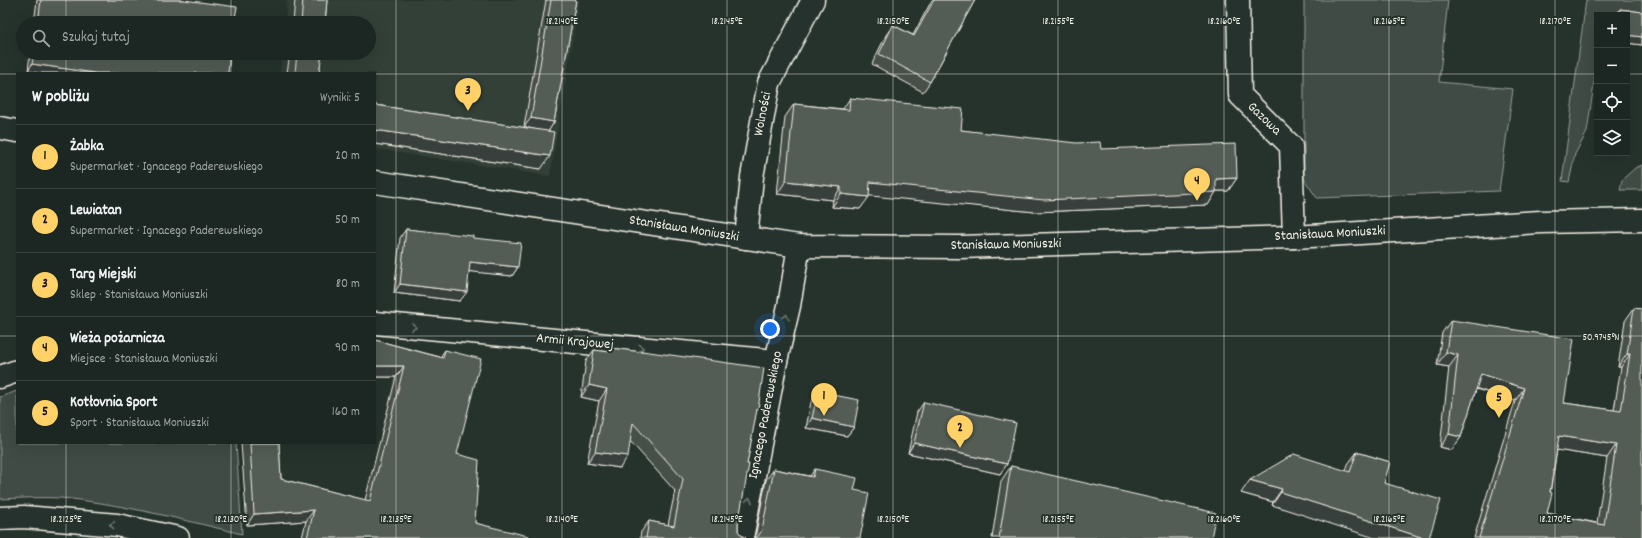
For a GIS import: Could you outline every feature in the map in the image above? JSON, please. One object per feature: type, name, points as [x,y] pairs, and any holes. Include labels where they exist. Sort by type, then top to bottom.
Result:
[{"type":"street","name":"Wolności","points":[[746,238],[752,177],[769,83],[813,0]]},
{"type":"street","name":"Gazowa","points":[[1238,0],[1240,96],[1291,146],[1294,237]]},
{"type":"street","points":[[0,128],[16,131]]},
{"type":"street","name":"Stanisława Moniuszki","points":[[376,182],[799,246],[960,247],[1294,237],[1541,222],[1642,220]]},
{"type":"street","name":"Ignacego Paderewskiego","points":[[742,538],[776,361],[789,306],[799,246]]},
{"type":"street","name":"Armii Krajowej","points":[[376,323],[776,361]]},
{"type":"street","points":[[0,377],[16,371]]},
{"type":"street","points":[[0,518],[24,517],[117,525],[178,538]]},
{"type":"shaded area","points":[[287,0],[579,0],[550,176],[376,149],[376,72],[280,72],[281,60],[376,60],[376,16],[286,16]]},
{"type":"shaded area","points":[[1304,0],[1448,0],[1439,82],[1513,89],[1499,191],[1317,198],[1304,179]]},
{"type":"shaded area","points":[[1586,0],[1642,0],[1642,17],[1630,15],[1630,12],[1594,12],[1594,84],[1587,132],[1575,154],[1569,182],[1562,181]]},
{"type":"shaded area","points":[[1642,165],[1642,190],[1620,190],[1622,180],[1635,168]]},
{"type":"shaded area","points":[[16,391],[16,444],[236,444],[242,534],[141,510],[80,500],[50,498],[0,499],[0,397]]},
{"type":"building","points":[[41,0],[184,0],[237,7],[235,16],[39,16]]},
{"type":"building","points":[[303,0],[327,0],[326,16],[302,16]]},
{"type":"building","points":[[551,0],[576,0],[554,122],[531,118]]},
{"type":"building","points":[[934,0],[975,0],[930,82],[879,54],[893,25],[914,36]]},
{"type":"building","points":[[1620,9],[1642,12],[1642,37],[1630,35],[1630,12],[1620,12]]},
{"type":"building","points":[[33,60],[229,60],[228,72],[88,72],[32,64]]},
{"type":"building","points":[[296,60],[321,60],[319,72],[295,72]]},
{"type":"building","points":[[850,98],[963,109],[961,130],[1076,143],[1100,142],[1101,149],[1236,144],[1237,178],[1216,179],[1216,192],[1044,200],[870,182],[869,197],[841,194],[841,187],[786,181],[794,104],[849,110]]},
{"type":"building","points":[[376,105],[554,132],[550,156],[376,130]]},
{"type":"building","points":[[406,229],[521,243],[518,267],[470,262],[467,292],[400,284]]},
{"type":"building","points":[[1634,308],[1642,309],[1642,538],[1479,538],[1524,388],[1481,374],[1461,437],[1449,434],[1458,355],[1446,352],[1451,320],[1574,339],[1564,403],[1621,411],[1630,354],[1627,354]],"holes":[[[1559,436],[1616,445],[1604,525],[1547,513],[1552,493],[1550,492]]]},
{"type":"building","points":[[376,340],[443,358],[445,350],[481,359],[457,454],[479,460],[475,523],[528,536],[528,538],[307,538],[314,510],[254,514],[250,444],[279,444],[281,479],[370,501],[404,366],[376,366]]},
{"type":"building","points":[[611,348],[764,368],[738,524],[738,531],[746,538],[646,538],[649,521],[674,526],[683,479],[633,423],[628,456],[595,452],[607,389],[589,385],[594,350],[610,352]]},
{"type":"building","points":[[818,392],[859,400],[854,427],[812,418]]},
{"type":"building","points":[[924,402],[1016,423],[1007,464],[914,443]]},
{"type":"building","points":[[1357,452],[1390,462],[1384,483],[1441,500],[1429,538],[1424,538],[1283,493],[1281,492],[1282,489],[1250,480],[1294,454],[1350,472]]},
{"type":"building","points":[[1011,466],[1216,513],[1211,538],[999,538]]},
{"type":"building","points":[[774,469],[813,477],[815,469],[857,478],[854,490],[869,493],[860,538],[755,538],[762,530]]},
{"type":"place","name":"Targ Miejski","points":[[468,111]]},
{"type":"place","name":"Wieża pożarnicza","points":[[1197,201]]},
{"type":"place","name":"Żabka","points":[[824,416]]},
{"type":"place","name":"Kotłovnia Sport","points":[[1499,418]]},
{"type":"place","name":"Lewiatan","points":[[960,448]]}]
